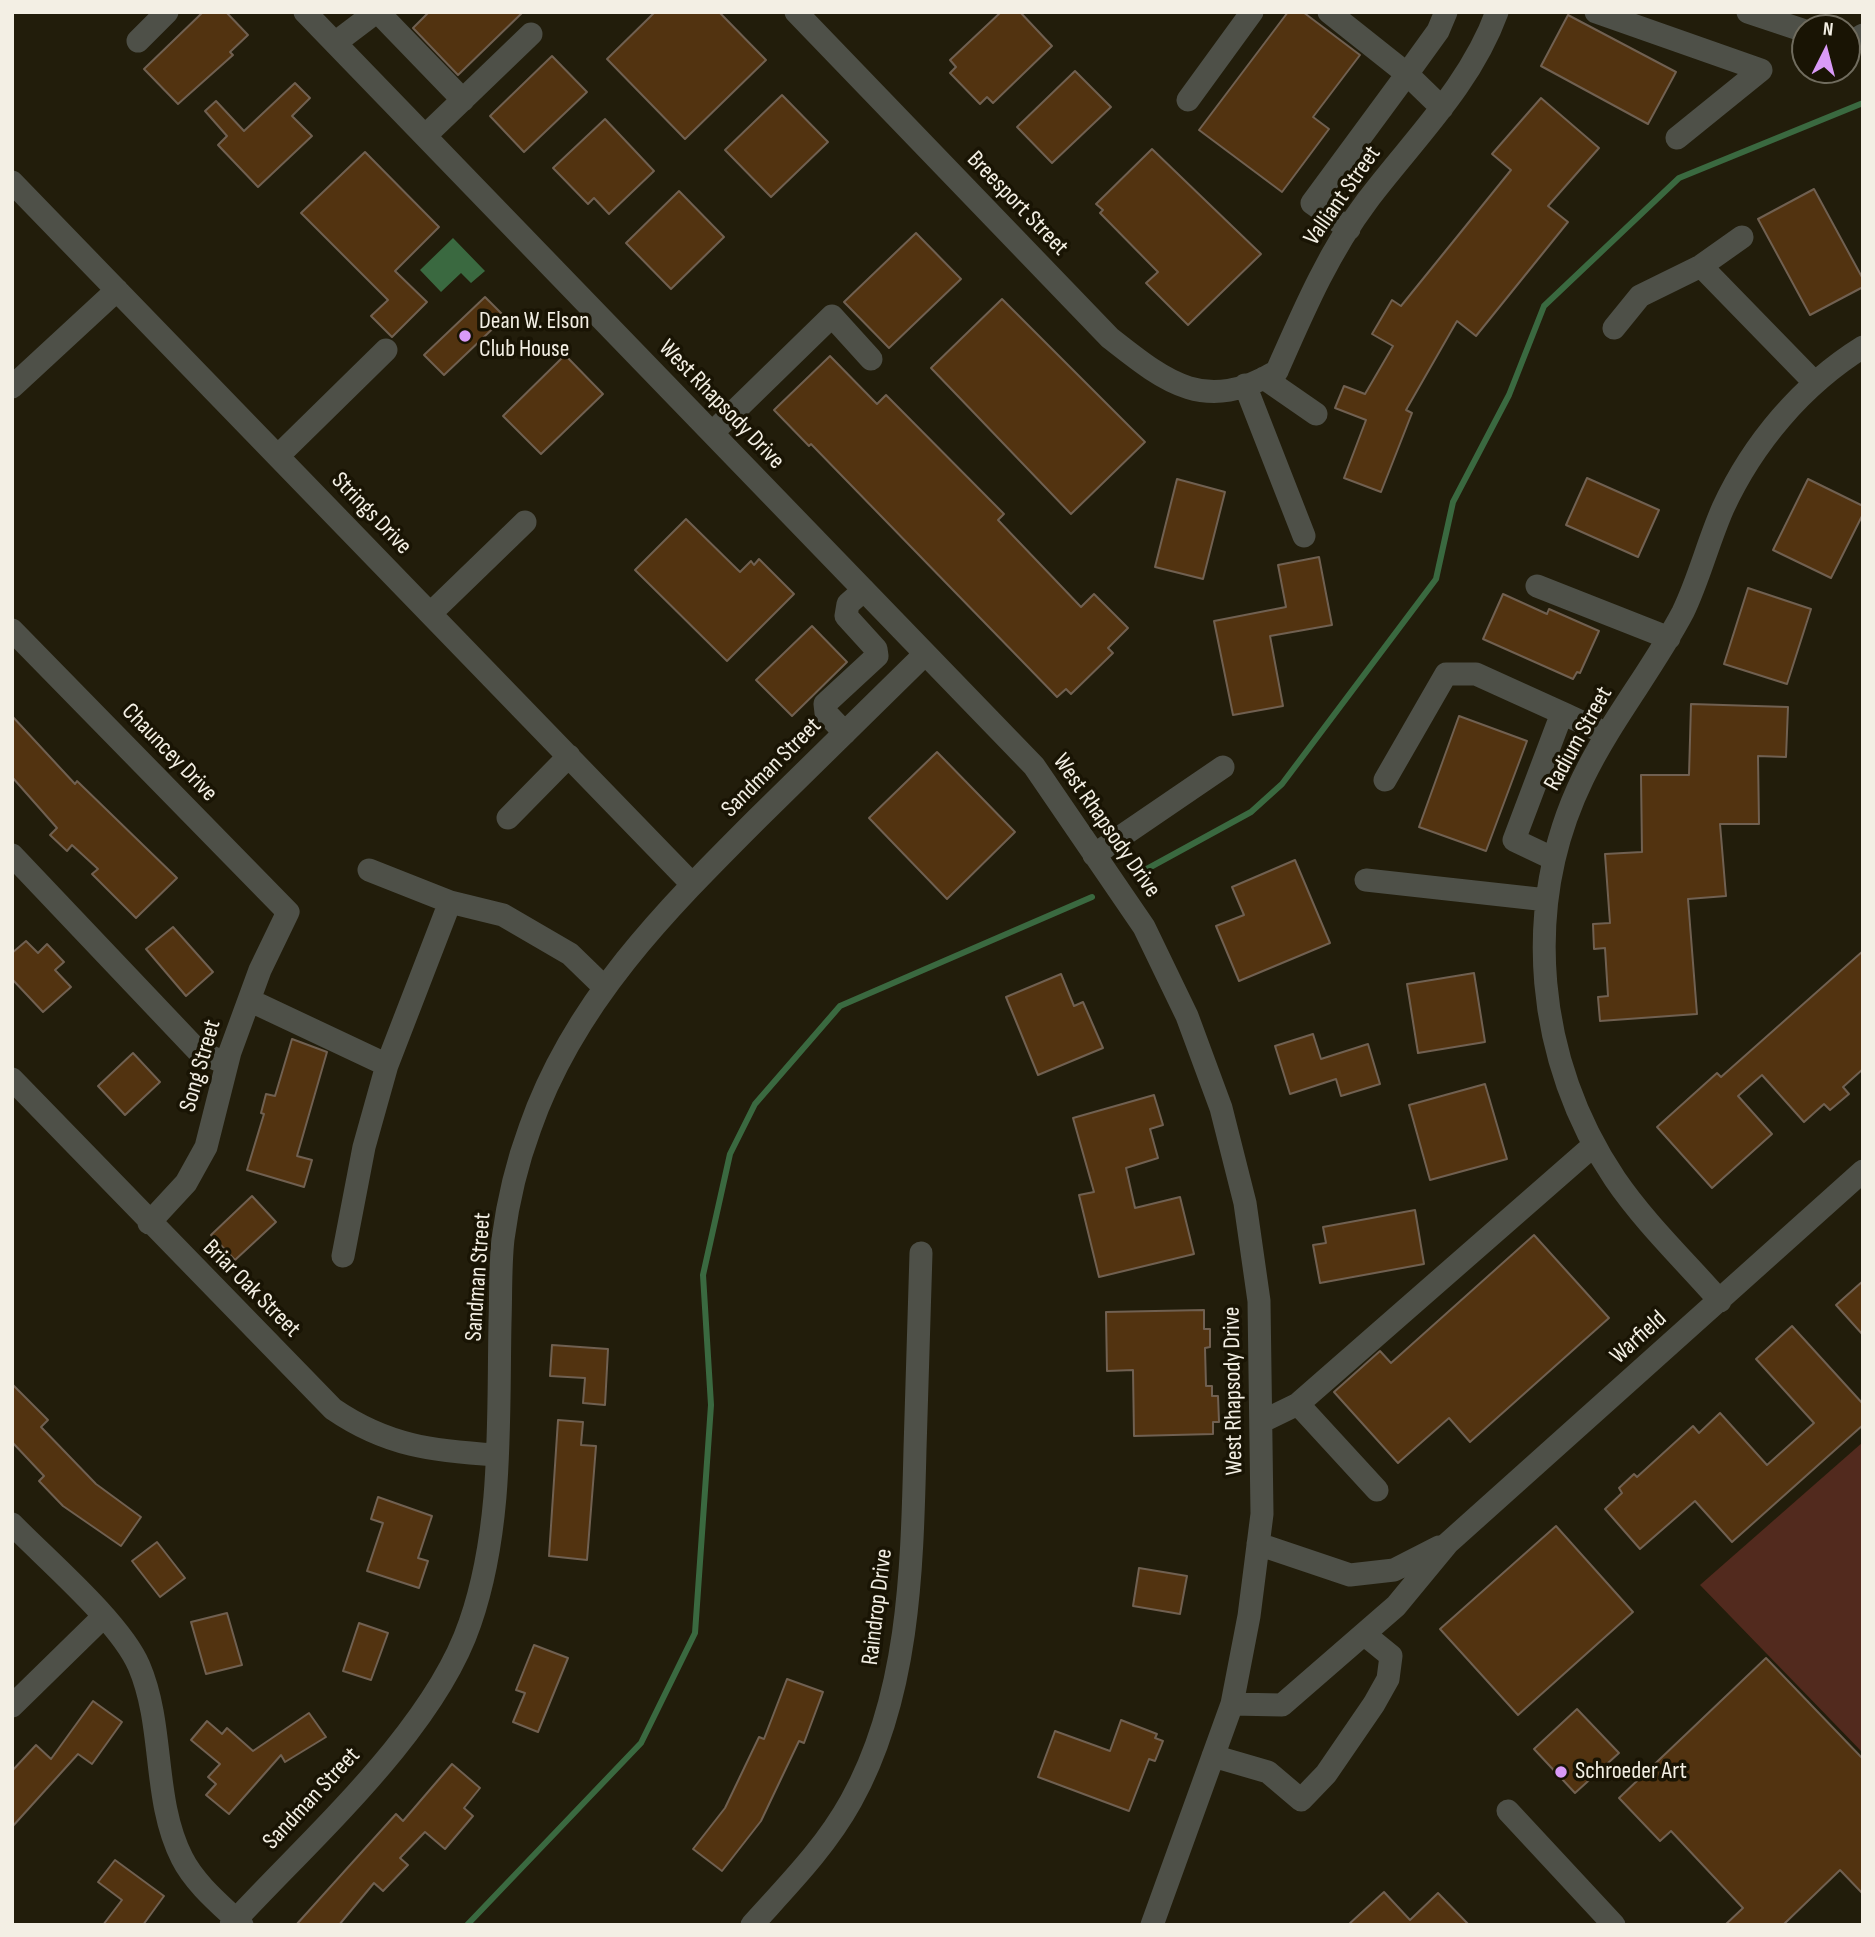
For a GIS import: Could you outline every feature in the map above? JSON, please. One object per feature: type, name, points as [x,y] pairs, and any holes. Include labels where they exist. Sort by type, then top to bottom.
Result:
[{"type":"street","points":[[138,41],[167,12]]},
{"type":"street","name":"West Rhapsody Drive","points":[[305,12],[1034,766],[1144,927],[1187,1016],[1221,1108],[1245,1203],[1259,1301],[1263,1422],[1258,1544],[1249,1616],[1232,1704],[1152,1925]]},
{"type":"street","points":[[335,43],[377,12],[463,100]]},
{"type":"street","name":"Breesport Street","points":[[796,12],[1110,338],[1164,378],[1185,388],[1223,393],[1255,382]]},
{"type":"street","points":[[1188,100],[1252,12]]},
{"type":"street","points":[[1349,229],[1312,203],[1438,31],[1446,12]]},
{"type":"street","name":"Valliant Street","points":[[1255,382],[1277,371],[1321,272],[1349,229],[1442,107],[1476,57],[1497,12]]},
{"type":"street","points":[[1596,12],[1761,70],[1677,138]]},
{"type":"street","points":[[1748,12],[1791,26]]},
{"type":"street","points":[[1334,14],[1407,74],[1442,107]]},
{"type":"street","points":[[425,136],[531,34]]},
{"type":"street","name":"Strings Drive","points":[[12,182],[692,884]]},
{"type":"street","points":[[1614,328],[1640,296],[1701,266],[1742,237]]},
{"type":"street","points":[[1701,266],[1815,383]]},
{"type":"street","points":[[12,387],[117,290]]},
{"type":"street","points":[[712,433],[832,316],[872,359]]},
{"type":"street","name":"Radium Street","points":[[1720,1301],[1642,1214],[1594,1145],[1564,1077],[1551,1026],[1545,985],[1547,900],[1554,859],[1582,779],[1607,734],[1669,638],[1685,607],[1723,508],[1742,472],[1764,439],[1815,383],[1863,347]]},
{"type":"street","points":[[278,456],[386,350]]},
{"type":"street","points":[[1255,382],[1316,414]]},
{"type":"street","points":[[1255,382],[1304,536]]},
{"type":"street","points":[[431,613],[524,522]]},
{"type":"street","points":[[1537,586],[1669,638]]},
{"type":"street","points":[[845,733],[826,713],[825,704],[877,656],[876,649],[846,617],[848,604],[864,590]]},
{"type":"street","name":"Chauncey Drive","points":[[12,630],[288,912]]},
{"type":"street","name":"Sandman Street","points":[[236,1923],[383,1762],[439,1688],[470,1624],[481,1585],[491,1531],[497,1455],[503,1241],[513,1184],[530,1128],[552,1074],[604,986],[644,935],[925,653]]},
{"type":"street","points":[[1385,780],[1446,674],[1476,674],[1607,734]]},
{"type":"street","points":[[1554,859],[1514,840],[1562,713]]},
{"type":"street","points":[[508,818],[569,756]]},
{"type":"street","points":[[1094,855],[1223,766]]},
{"type":"street","points":[[12,855],[198,1051],[227,1064]]},
{"type":"street","points":[[369,870],[450,902],[503,915],[570,954],[604,986]]},
{"type":"street","points":[[1366,880],[1547,900]]},
{"type":"street","points":[[343,1256],[361,1160],[387,1065],[450,902]]},
{"type":"street","name":"Song Street","points":[[149,1223],[186,1183],[206,1147],[227,1064],[249,1000],[288,912]]},
{"type":"street","points":[[249,1000],[387,1065]]},
{"type":"street","name":"Briar Oak Street","points":[[12,1079],[149,1223],[333,1409],[378,1436],[420,1448],[497,1455]]},
{"type":"street","points":[[1263,1422],[1298,1404],[1594,1145]]},
{"type":"street","name":"Warfield","points":[[1232,1704],[1283,1705],[1396,1606],[1448,1542],[1863,1171]]},
{"type":"street","name":"Raindrop Drive","points":[[752,1925],[824,1845],[852,1799],[886,1721],[895,1678],[912,1554],[920,1253]]},
{"type":"street","points":[[1298,1404],[1377,1490]]},
{"type":"street","points":[[12,1524],[120,1634],[139,1665],[151,1701],[165,1798],[182,1858],[202,1887],[236,1923]]},
{"type":"street","name":"Warfield","points":[[1258,1544],[1350,1575],[1394,1570],[1448,1542]]},
{"type":"street","points":[[12,1706],[103,1617]]},
{"type":"street","points":[[1213,1756],[1268,1773],[1301,1800],[1326,1774],[1388,1679],[1391,1656],[1364,1634]]},
{"type":"street","points":[[1508,1811],[1614,1925]]},
{"type":"shaded area","points":[[453,238],[485,271],[471,283],[461,273],[441,292],[420,270]]},
{"type":"shaded area","points":[[1863,1442],[1863,1753],[1700,1585]]},
{"type":"building","points":[[203,12],[226,12],[248,35],[230,52],[233,55],[178,104],[144,69]]},
{"type":"building","points":[[429,12],[523,12],[458,75],[413,28]]},
{"type":"building","points":[[655,12],[719,12],[766,60],[685,139],[607,59]]},
{"type":"building","points":[[1001,12],[1020,12],[1052,46],[993,103],[987,97],[980,104],[950,73],[956,67],[950,60]]},
{"type":"building","points":[[1288,12],[1303,12],[1360,55],[1313,117],[1329,129],[1282,192],[1199,130]]},
{"type":"building","points":[[1568,15],[1676,72],[1648,124],[1541,66]]},
{"type":"building","points":[[552,56],[587,92],[524,152],[490,116]]},
{"type":"building","points":[[1075,71],[1111,107],[1052,163],[1017,127]]},
{"type":"building","points":[[295,83],[310,98],[292,116],[312,136],[258,187],[218,145],[227,136],[205,111],[216,101],[244,131]]},
{"type":"building","points":[[782,95],[828,142],[771,197],[725,150]]},
{"type":"building","points":[[1541,98],[1599,148],[1548,206],[1568,222],[1476,336],[1457,321],[1406,410],[1412,413],[1381,492],[1344,478],[1366,420],[1335,408],[1344,386],[1365,394],[1393,346],[1372,334],[1392,300],[1401,306],[1511,170],[1492,154]]},
{"type":"building","points":[[605,119],[654,171],[609,214],[594,198],[588,204],[553,168]]},
{"type":"building","points":[[1152,149],[1261,254],[1188,325],[1146,283],[1158,272],[1100,213],[1103,210],[1096,204]]},
{"type":"building","points":[[365,152],[439,227],[395,271],[427,302],[392,337],[371,316],[388,300],[301,213]]},
{"type":"building","points":[[1814,189],[1863,279],[1863,287],[1810,315],[1758,219]]},
{"type":"building","points":[[679,191],[724,237],[671,289],[626,243]]},
{"type":"building","points":[[916,233],[961,279],[889,348],[844,302]]},
{"type":"building","name":"Dean W. Elson Club House","points":[[485,297],[505,317],[444,375],[424,355]]},
{"type":"building","points":[[1002,299],[1145,442],[1071,514],[931,368]]},
{"type":"building","points":[[565,355],[603,394],[541,454],[503,416]]},
{"type":"building","points":[[830,356],[877,404],[886,395],[1004,514],[998,520],[1081,607],[1094,594],[1128,628],[1108,648],[1113,653],[1071,694],[1066,689],[1057,697],[811,444],[809,446],[774,410]]},
{"type":"building","points":[[1587,478],[1659,510],[1638,557],[1566,525]]},
{"type":"building","points":[[1177,479],[1225,492],[1203,579],[1155,567]]},
{"type":"building","points":[[1808,479],[1863,506],[1863,514],[1831,578],[1773,550]]},
{"type":"building","points":[[686,519],[740,572],[751,561],[754,565],[759,559],[794,594],[727,661],[635,570]]},
{"type":"building","points":[[1319,557],[1332,625],[1270,636],[1283,706],[1233,715],[1214,621],[1286,607],[1278,565]]},
{"type":"building","points":[[1748,588],[1811,609],[1787,684],[1724,664]]},
{"type":"building","points":[[1503,594],[1547,614],[1549,609],[1599,631],[1580,673],[1577,672],[1573,679],[1483,639]]},
{"type":"building","points":[[812,626],[847,662],[792,716],[756,680]]},
{"type":"building","points":[[1691,704],[1788,707],[1786,757],[1758,756],[1759,824],[1720,824],[1726,896],[1688,899],[1697,1014],[1600,1021],[1598,997],[1608,996],[1605,948],[1594,949],[1593,924],[1610,923],[1605,854],[1642,852],[1641,775],[1689,775]]},
{"type":"building","points":[[12,716],[75,784],[77,781],[177,878],[136,918],[92,874],[98,869],[72,845],[67,851],[50,835],[57,828],[12,777]]},
{"type":"building","points":[[1459,716],[1527,741],[1486,851],[1419,827]]},
{"type":"building","points":[[937,752],[1015,832],[947,899],[869,818]]},
{"type":"building","points":[[1295,860],[1330,943],[1239,981],[1216,926],[1244,915],[1232,887]]},
{"type":"building","points":[[173,927],[213,972],[186,996],[146,949]]},
{"type":"building","points":[[26,941],[38,953],[47,944],[64,962],[55,970],[71,987],[43,1012],[12,979],[12,953]]},
{"type":"building","points":[[1863,951],[1863,1069],[1843,1087],[1849,1094],[1830,1110],[1824,1104],[1804,1122],[1762,1075],[1738,1096],[1772,1134],[1712,1188],[1657,1127],[1717,1073],[1721,1077]]},
{"type":"building","points":[[1474,973],[1485,1042],[1418,1053],[1407,984]]},
{"type":"building","points":[[1061,974],[1074,1006],[1083,1002],[1103,1048],[1038,1075],[1006,997]]},
{"type":"building","points":[[1313,1034],[1321,1059],[1368,1044],[1380,1084],[1341,1096],[1336,1079],[1290,1094],[1275,1046]]},
{"type":"building","points":[[292,1039],[327,1052],[297,1156],[312,1160],[304,1187],[247,1170],[264,1114],[261,1113],[266,1094],[275,1096]]},
{"type":"building","points":[[133,1053],[160,1082],[125,1115],[98,1086]]},
{"type":"building","points":[[1485,1084],[1507,1159],[1430,1180],[1409,1105]]},
{"type":"building","points":[[1154,1095],[1163,1125],[1150,1129],[1158,1158],[1126,1168],[1135,1208],[1180,1197],[1194,1254],[1099,1277],[1079,1195],[1094,1192],[1073,1118]]},
{"type":"building","points":[[252,1196],[276,1222],[235,1260],[211,1235]]},
{"type":"building","points":[[1415,1210],[1424,1264],[1320,1283],[1313,1245],[1326,1243],[1323,1227]]},
{"type":"building","points":[[1534,1235],[1609,1318],[1470,1442],[1449,1418],[1398,1463],[1334,1392],[1380,1351],[1391,1363]]},
{"type":"building","points":[[1863,1281],[1863,1335],[1836,1305]]},
{"type":"building","points":[[1204,1310],[1204,1329],[1210,1329],[1210,1347],[1205,1348],[1206,1386],[1212,1386],[1212,1396],[1218,1396],[1219,1422],[1213,1422],[1213,1434],[1134,1436],[1133,1370],[1107,1371],[1106,1312]]},
{"type":"building","points":[[1792,1326],[1863,1404],[1863,1425],[1732,1542],[1695,1501],[1640,1549],[1605,1509],[1622,1493],[1619,1488],[1634,1474],[1637,1477],[1693,1426],[1699,1433],[1720,1413],[1767,1465],[1814,1423],[1756,1359]]},
{"type":"building","points":[[552,1345],[608,1349],[605,1405],[583,1403],[585,1378],[550,1376]]},
{"type":"building","points":[[12,1384],[48,1420],[41,1427],[96,1484],[141,1517],[121,1546],[63,1506],[39,1481],[44,1476],[12,1442]]},
{"type":"building","points":[[558,1420],[583,1422],[581,1445],[596,1446],[587,1560],[549,1556]]},
{"type":"building","points":[[378,1497],[432,1516],[418,1558],[428,1561],[419,1588],[367,1571],[383,1523],[371,1519]]},
{"type":"building","points":[[1556,1526],[1633,1612],[1518,1715],[1440,1629]]},
{"type":"building","points":[[157,1542],[185,1578],[160,1597],[132,1561]]},
{"type":"building","points":[[1139,1568],[1187,1576],[1180,1614],[1133,1606]]},
{"type":"building","points":[[227,1613],[242,1665],[206,1674],[191,1622]]},
{"type":"building","points":[[359,1623],[388,1633],[371,1680],[343,1671]]},
{"type":"building","points":[[534,1645],[568,1658],[538,1732],[513,1722],[525,1693],[516,1690]]},
{"type":"building","points":[[1766,1658],[1863,1759],[1863,1894],[1840,1870],[1783,1925],[1725,1925],[1743,1908],[1671,1831],[1660,1841],[1619,1798]]},
{"type":"building","points":[[787,1679],[823,1692],[804,1743],[799,1741],[761,1821],[722,1871],[693,1849],[725,1808],[759,1737],[764,1739]]},
{"type":"building","points":[[93,1701],[122,1722],[92,1764],[78,1754],[12,1827],[12,1771],[36,1745],[51,1759]]},
{"type":"building","points":[[1577,1709],[1619,1753],[1575,1793],[1534,1749]]},
{"type":"building","points":[[309,1713],[326,1737],[285,1762],[281,1755],[229,1814],[206,1795],[216,1784],[208,1777],[220,1764],[191,1740],[207,1721],[222,1734],[227,1728],[253,1751]]},
{"type":"building","points":[[1121,1720],[1157,1734],[1155,1738],[1163,1741],[1155,1761],[1149,1759],[1129,1811],[1038,1777],[1055,1731],[1110,1751]]},
{"type":"building","points":[[452,1764],[480,1788],[464,1808],[473,1816],[445,1849],[425,1832],[400,1858],[408,1865],[383,1891],[374,1883],[339,1925],[296,1925],[396,1814],[403,1821]]},
{"type":"building","points":[[115,1860],[164,1896],[143,1925],[103,1925],[122,1900],[98,1882]]},
{"type":"building","points":[[1384,1892],[1410,1920],[1438,1893],[1469,1925],[1348,1925]]},
{"type":"waterway","points":[[1145,870],[1251,812],[1282,784],[1436,579],[1453,502],[1509,395],[1544,306],[1679,178],[1863,103]]},
{"type":"waterway","points":[[467,1925],[641,1743],[695,1633],[711,1405],[703,1275],[730,1154],[755,1104],[840,1006],[1092,897]]},
{"type":"place","name":"Dean W. Elson Club House","points":[[465,336]]},
{"type":"place","name":"Schroeder Art","points":[[1561,1772]]}]
